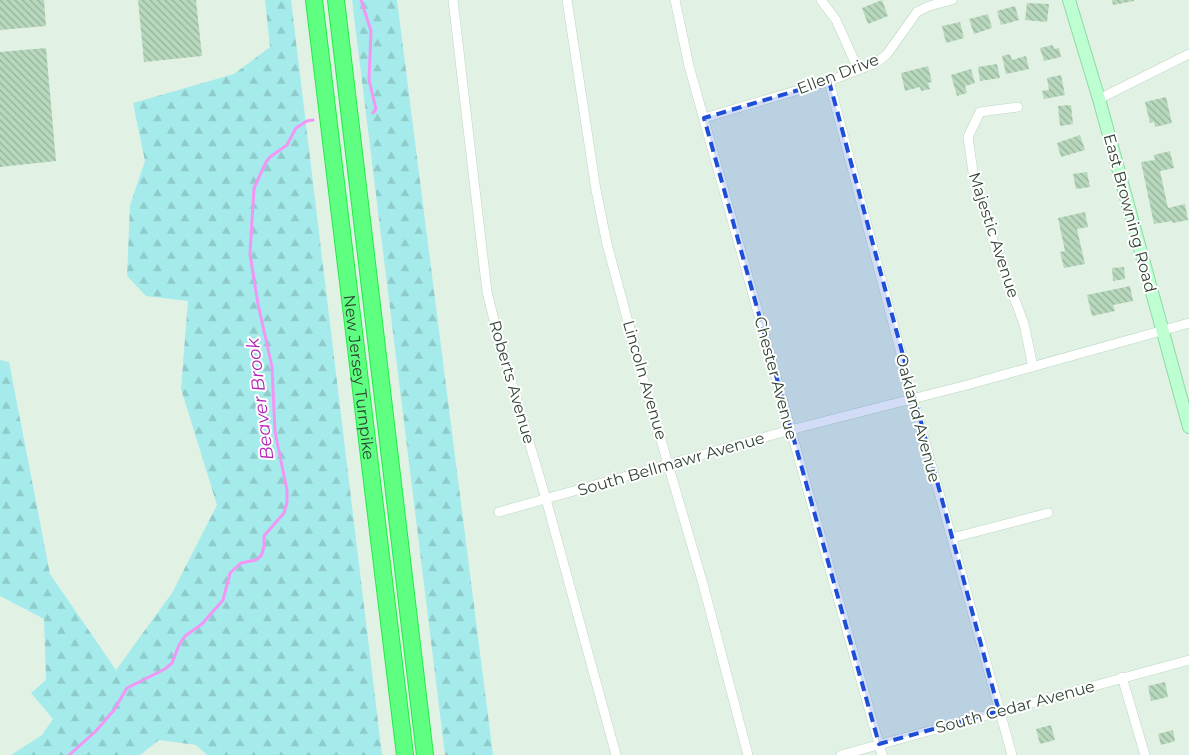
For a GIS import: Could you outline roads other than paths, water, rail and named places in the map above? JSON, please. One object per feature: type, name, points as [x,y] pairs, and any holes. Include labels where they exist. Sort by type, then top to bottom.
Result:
[{"type":"highway","name":"New Jersey Turnpike","points":[[314,0],[405,755]]},
{"type":"highway","name":"New Jersey Turnpike","points":[[336,0],[425,755]]},
{"type":"highway","points":[[341,0],[342,54]]},
{"type":"main road","name":"East Browning Road","points":[[1069,0],[1189,427]]},
{"type":"street","name":"Roberts Avenue","points":[[452,0],[487,292],[616,755]]},
{"type":"street","name":"Lincoln Avenue","points":[[567,0],[606,244],[703,584],[748,755]]},
{"type":"street","name":"Chester Avenue","points":[[675,0],[689,66],[882,755]]},
{"type":"street","points":[[821,0],[836,20],[858,69]]},
{"type":"street","name":"Ellen Drive","points":[[704,118],[829,81],[876,63],[887,54],[918,12],[929,6],[952,0]]},
{"type":"street","points":[[1098,100],[1189,54]]},
{"type":"street","name":"Oakland Avenue","points":[[829,81],[913,399],[1012,755]]},
{"type":"street","name":"Majestic Avenue","points":[[1018,107],[980,112],[968,137],[973,172],[994,244],[1024,324],[1032,367]]},
{"type":"street","name":"South Bellmawr Avenue","points":[[499,512],[790,430],[913,399],[1189,323]]},
{"type":"street","points":[[952,538],[1048,512]]},
{"type":"street","name":"South Cedar Avenue","points":[[841,755],[1189,660]]},
{"type":"street","points":[[1122,678],[1144,755]]},
{"type":"waterway","name":"Beaver Brook","points":[[361,0],[371,31],[369,80],[376,109],[373,113]]},
{"type":"waterway","name":"Beaver Brook","points":[[69,755],[95,732],[114,710],[127,688],[165,669],[172,663],[179,645],[185,636],[202,624],[223,600],[230,573],[241,563],[256,560],[261,556],[264,547],[264,536],[284,513],[287,502],[287,490],[275,432],[272,367],[258,304],[250,254],[254,188],[270,157],[287,145],[296,128],[307,121],[313,120]]}]
